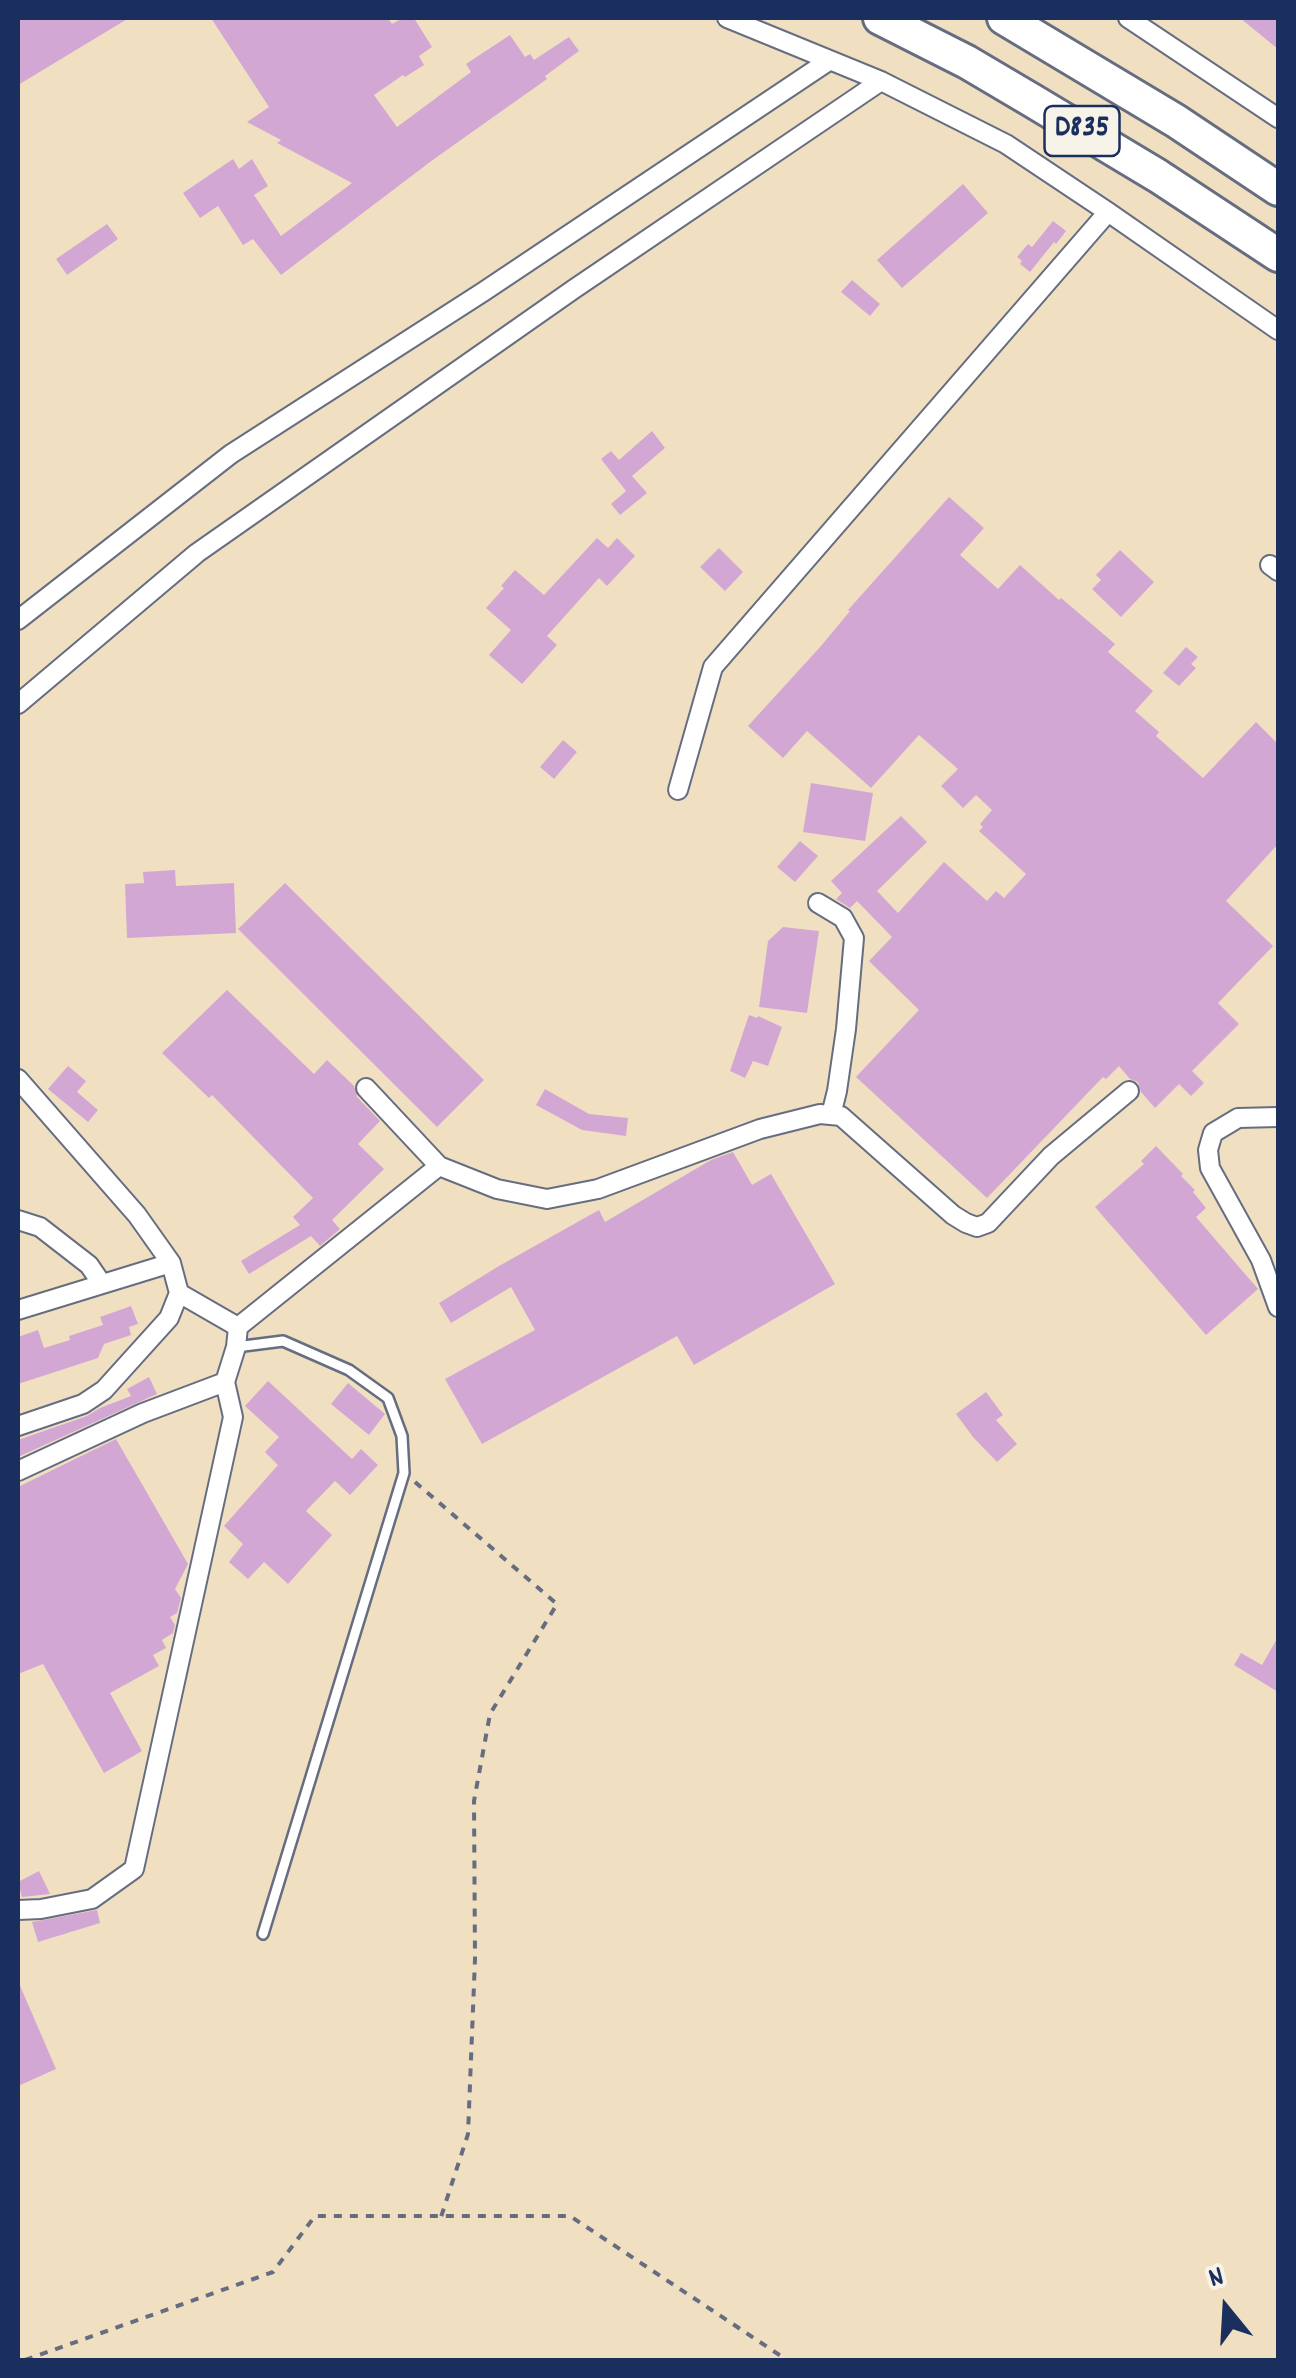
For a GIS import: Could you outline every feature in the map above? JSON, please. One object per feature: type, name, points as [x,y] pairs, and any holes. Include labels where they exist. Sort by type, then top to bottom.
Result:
[{"type":"highway","name":"D835","points":[[880,18],[1016,91],[1158,176],[1278,255]]},
{"type":"highway","name":"D835","points":[[1014,20],[1278,190]]},
{"type":"street","points":[[727,18],[881,81],[1006,144],[1278,330]]},
{"type":"street","points":[[1128,18],[1278,118]]},
{"type":"street","points":[[18,620],[231,454],[830,60]]},
{"type":"street","points":[[18,704],[198,552],[574,289],[881,81]]},
{"type":"street","points":[[678,790],[713,667],[1108,212]]},
{"type":"street","points":[[818,903],[843,918],[854,938],[846,1028],[830,1115]]},
{"type":"street","points":[[18,1079],[137,1215],[172,1263],[180,1293],[170,1318],[104,1390],[82,1404],[18,1426]]},
{"type":"street","points":[[366,1088],[439,1166],[497,1188],[547,1198],[598,1189],[760,1128],[810,1116],[842,1116],[952,1215],[977,1227],[988,1224],[1051,1156],[1130,1092]]},
{"type":"street","points":[[1278,1116],[1238,1118],[1213,1133],[1208,1150],[1210,1168],[1261,1260],[1278,1308]]},
{"type":"street","points":[[18,1910],[92,1899],[134,1869],[232,1417],[225,1382],[238,1327],[439,1166]]},
{"type":"street","points":[[18,1220],[40,1227],[89,1265],[102,1284]]},
{"type":"street","points":[[18,1310],[172,1263]]},
{"type":"street","points":[[180,1293],[238,1327]]},
{"type":"street","points":[[18,1471],[143,1413],[225,1382]]},
{"type":"lane","points":[[236,1347],[283,1341],[350,1370],[388,1398],[402,1436],[404,1473],[263,1934]]},
{"type":"path","points":[[404,1473],[557,1604],[490,1714],[474,1801],[475,1959],[468,2134],[441,2217]]},
{"type":"path","points":[[26,2360],[273,2272],[315,2216],[570,2216],[787,2360]]},
{"type":"building","points":[[18,18],[129,18],[18,85]]},
{"type":"building","points":[[211,18],[388,18],[392,24],[414,18],[432,47],[419,56],[424,65],[374,95],[397,127],[471,72],[466,64],[510,35],[525,57],[530,54],[534,60],[569,37],[579,51],[545,76],[547,79],[281,275],[253,239],[243,245],[218,206],[200,218],[183,193],[233,159],[239,169],[252,159],[268,186],[254,195],[281,236],[352,183],[277,143],[281,140],[247,122],[269,107]]},
{"type":"building","points":[[1240,18],[1278,18],[1278,49]]},
{"type":"building","points":[[963,184],[988,213],[902,288],[877,260]]},
{"type":"building","points":[[1053,221],[1066,231],[1030,272],[1017,257],[1028,244],[1032,247]]},
{"type":"building","points":[[107,224],[118,239],[67,275],[56,259]]},
{"type":"building","points":[[852,280],[880,304],[870,316],[841,292]]},
{"type":"building","points":[[652,431],[665,448],[632,476],[647,493],[620,515],[611,504],[626,491],[601,459],[611,451],[619,460]]},
{"type":"building","points":[[949,497],[984,528],[960,555],[998,589],[1020,565],[1115,644],[1108,652],[1153,691],[1135,711],[1159,732],[1156,736],[1203,778],[1256,722],[1278,744],[1278,844],[1226,901],[1273,946],[1218,1003],[1239,1024],[1192,1071],[1204,1083],[1191,1096],[1179,1084],[1155,1108],[1138,1082],[1119,1066],[1106,1079],[1103,1077],[987,1198],[856,1077],[919,1010],[869,961],[892,937],[857,901],[850,908],[836,899],[842,893],[831,881],[901,816],[927,842],[877,891],[898,913],[944,862],[987,901],[996,891],[1004,898],[1026,874],[979,831],[992,810],[976,795],[963,808],[941,786],[958,769],[919,735],[871,788],[807,731],[783,758],[748,726]]},
{"type":"building","points":[[597,538],[608,548],[617,538],[635,556],[607,586],[599,578],[547,636],[557,645],[522,684],[489,655],[511,630],[486,608],[515,570],[544,595]]},
{"type":"building","points":[[719,548],[743,572],[725,591],[700,567]]},
{"type":"building","points":[[1120,550],[1154,582],[1121,617],[1092,589],[1101,580],[1096,575]]},
{"type":"building","points":[[1186,647],[1198,657],[1191,664],[1196,668],[1179,686],[1163,673]]},
{"type":"building","points":[[563,740],[577,752],[554,779],[540,767]]},
{"type":"building","points":[[811,783],[873,793],[865,841],[803,832]]},
{"type":"building","points":[[800,841],[818,856],[795,882],[777,867]]},
{"type":"building","points":[[175,870],[176,886],[234,883],[236,933],[127,938],[125,884],[144,883],[143,872]]},
{"type":"building","points":[[285,883],[484,1080],[437,1127],[238,929]]},
{"type":"building","points":[[783,927],[819,931],[807,1013],[759,1007],[768,941]]},
{"type":"building","points":[[227,990],[314,1074],[327,1060],[354,1086],[357,1097],[380,1121],[358,1144],[384,1169],[332,1220],[340,1229],[320,1246],[311,1236],[249,1274],[241,1261],[300,1225],[293,1217],[313,1198],[212,1095],[209,1098],[162,1053]]},
{"type":"building","points":[[749,1015],[782,1027],[768,1066],[753,1061],[745,1078],[730,1071]]},
{"type":"building","points":[[68,1066],[86,1081],[77,1092],[98,1110],[88,1122],[48,1089]]},
{"type":"building","points":[[545,1089],[589,1114],[628,1118],[626,1136],[582,1130],[536,1105]]},
{"type":"building","points":[[1156,1146],[1183,1174],[1206,1208],[1196,1217],[1258,1289],[1206,1335],[1095,1207],[1144,1164],[1141,1161]]},
{"type":"building","points":[[733,1152],[752,1185],[771,1174],[835,1284],[694,1365],[677,1336],[482,1444],[445,1379],[535,1330],[511,1287],[451,1323],[439,1303],[599,1210],[605,1222],[711,1160]]},
{"type":"building","points":[[131,1306],[138,1324],[129,1327],[131,1335],[104,1344],[98,1358],[18,1384],[18,1337],[38,1330],[44,1348],[103,1325],[100,1317]]},
{"type":"building","points":[[149,1377],[157,1394],[18,1457],[18,1440],[131,1396],[127,1389]]},
{"type":"building","points":[[268,1381],[352,1459],[361,1449],[378,1465],[350,1495],[335,1481],[306,1511],[332,1535],[288,1584],[264,1562],[248,1579],[229,1562],[243,1544],[224,1526],[278,1465],[265,1452],[279,1437],[245,1406]]},
{"type":"building","points":[[348,1383],[385,1414],[369,1435],[331,1404]]},
{"type":"building","points":[[986,1392],[1003,1415],[996,1420],[1017,1444],[997,1462],[956,1414]]},
{"type":"building","points":[[116,1439],[188,1564],[175,1589],[181,1598],[177,1613],[170,1617],[175,1625],[173,1633],[162,1640],[166,1648],[153,1655],[159,1666],[110,1693],[142,1751],[104,1773],[43,1664],[18,1674],[18,1487]]},
{"type":"building","points":[[1278,1637],[1278,1692],[1234,1665],[1241,1653],[1262,1665]]},
{"type":"building","points":[[39,1871],[50,1894],[22,1897],[18,1882]]},
{"type":"building","points":[[97,1910],[100,1923],[38,1942],[32,1922]]},
{"type":"building","points":[[18,1981],[56,2069],[18,2086]]}]
